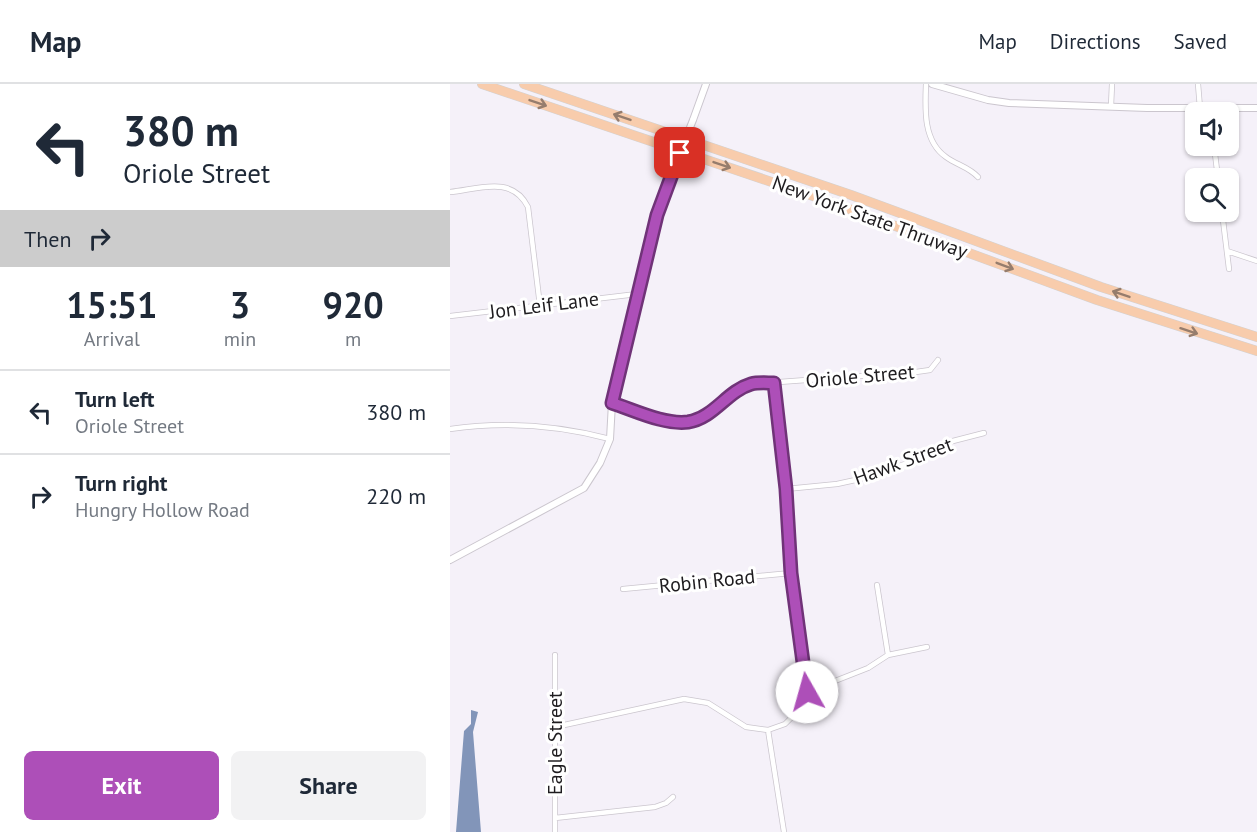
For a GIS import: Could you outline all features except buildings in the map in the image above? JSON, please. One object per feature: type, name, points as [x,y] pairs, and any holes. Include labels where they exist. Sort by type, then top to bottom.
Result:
[{"type":"highway","name":"New York State Thruway","points":[[482,84],[819,198],[1087,297],[1257,351]]},
{"type":"highway","name":"New York State Thruway","points":[[524,84],[860,198],[1101,287],[1257,337]]},
{"type":"street","points":[[450,560],[584,488],[600,463],[610,439],[612,403],[657,215],[706,84]]},
{"type":"street","points":[[926,84],[926,117],[936,147],[945,157],[967,167],[978,177]]},
{"type":"street","points":[[932,84],[988,100],[1009,103],[1185,108]]},
{"type":"street","points":[[1111,106],[1112,84]]},
{"type":"street","points":[[1198,84],[1200,102]]},
{"type":"street","points":[[1239,109],[1257,108]]},
{"type":"street","points":[[450,192],[501,186],[517,191],[523,198],[528,207],[540,306]]},
{"type":"street","points":[[1223,222],[1229,269]]},
{"type":"street","points":[[1227,251],[1257,261]]},
{"type":"street","name":"Jon Leif Lane","points":[[450,316],[637,294]]},
{"type":"street","name":"Oriole Street","points":[[612,403],[656,417],[686,423],[709,414],[741,389],[752,384],[930,370],[938,360]]},
{"type":"street","points":[[555,727],[684,699],[708,702],[746,727],[768,730],[794,716],[805,700],[807,692],[791,573],[786,489],[774,383]]},
{"type":"street","points":[[450,429],[495,424],[536,425],[610,439]]},
{"type":"street","name":"Hawk Street","points":[[786,489],[837,484],[860,479],[905,464],[949,442],[984,433]]},
{"type":"street","name":"Robin Road","points":[[623,589],[791,573]]},
{"type":"street","points":[[878,585],[888,655]]},
{"type":"street","points":[[807,692],[868,668],[888,655],[927,647]]},
{"type":"street","name":"Eagle Street","points":[[555,655],[555,832]]},
{"type":"street","points":[[768,730],[784,832]]},
{"type":"street","points":[[555,818],[655,807],[666,803],[673,797]]},
{"type":"water","points":[[471,710],[478,712],[473,732],[481,832],[456,832],[464,731],[471,724]]},
{"type":"route","points":[[680,153],[657,215],[612,403],[656,417],[686,423],[709,414],[741,389],[752,384],[774,383],[786,489],[791,573],[807,692]]}]
